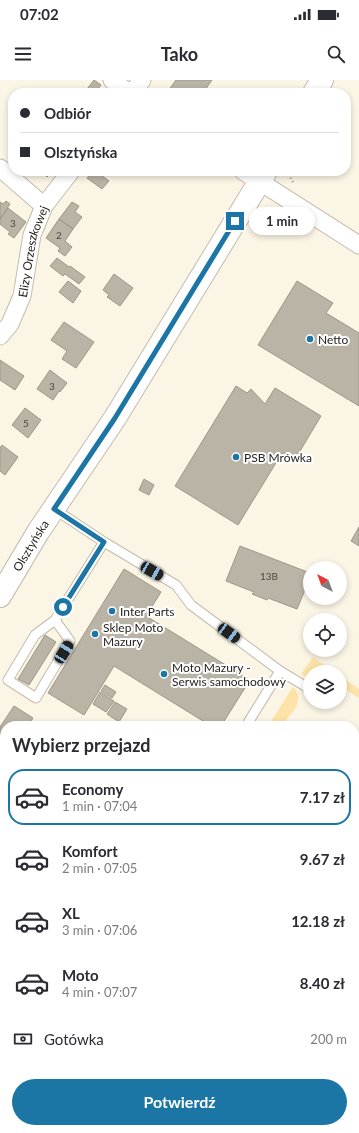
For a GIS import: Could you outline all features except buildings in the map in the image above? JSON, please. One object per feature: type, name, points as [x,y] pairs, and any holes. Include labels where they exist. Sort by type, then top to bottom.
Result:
[{"type":"street","points":[[112,80],[122,88]]},
{"type":"street","points":[[136,88],[142,80]]},
{"type":"street","points":[[0,168],[8,175]]},
{"type":"street","points":[[9,176],[44,206]]},
{"type":"street","name":"Elizy Orzeszkowej","points":[[0,336],[10,324],[22,296],[32,235],[44,206],[67,176]]},
{"type":"street","name":"Olsztyńska","points":[[0,596],[38,532],[115,418],[255,176]]},
{"type":"street","points":[[257,176],[359,245]]},
{"type":"lane","points":[[54,509],[104,542],[176,585],[191,605],[280,671],[303,685]]},
{"type":"lane","points":[[55,620],[70,641],[36,698],[8,680],[35,635],[55,620],[104,542]]},
{"type":"lane","points":[[249,721],[280,671]]},
{"type":"shaded area","points":[[313,657],[324,665],[307,665]]},
{"type":"shaded area","points":[[347,681],[359,689],[359,698],[347,690]]},
{"type":"shaded area","points":[[293,687],[297,692],[298,697],[296,707],[285,721],[271,721]]},
{"type":"place","name":"Netto","points":[[310,339]]},
{"type":"place","name":"PSB Mrówka","points":[[236,457]]},
{"type":"place","name":"Inter Parts","points":[[112,611]]},
{"type":"place","name":"Sklep Moto Mazury","points":[[95,634]]},
{"type":"place","name":"Moto Mazury - Serwis samochodowy","points":[[164,674]]},
{"type":"route","points":[[63,607],[104,542],[54,509],[115,418],[235,221]]}]
